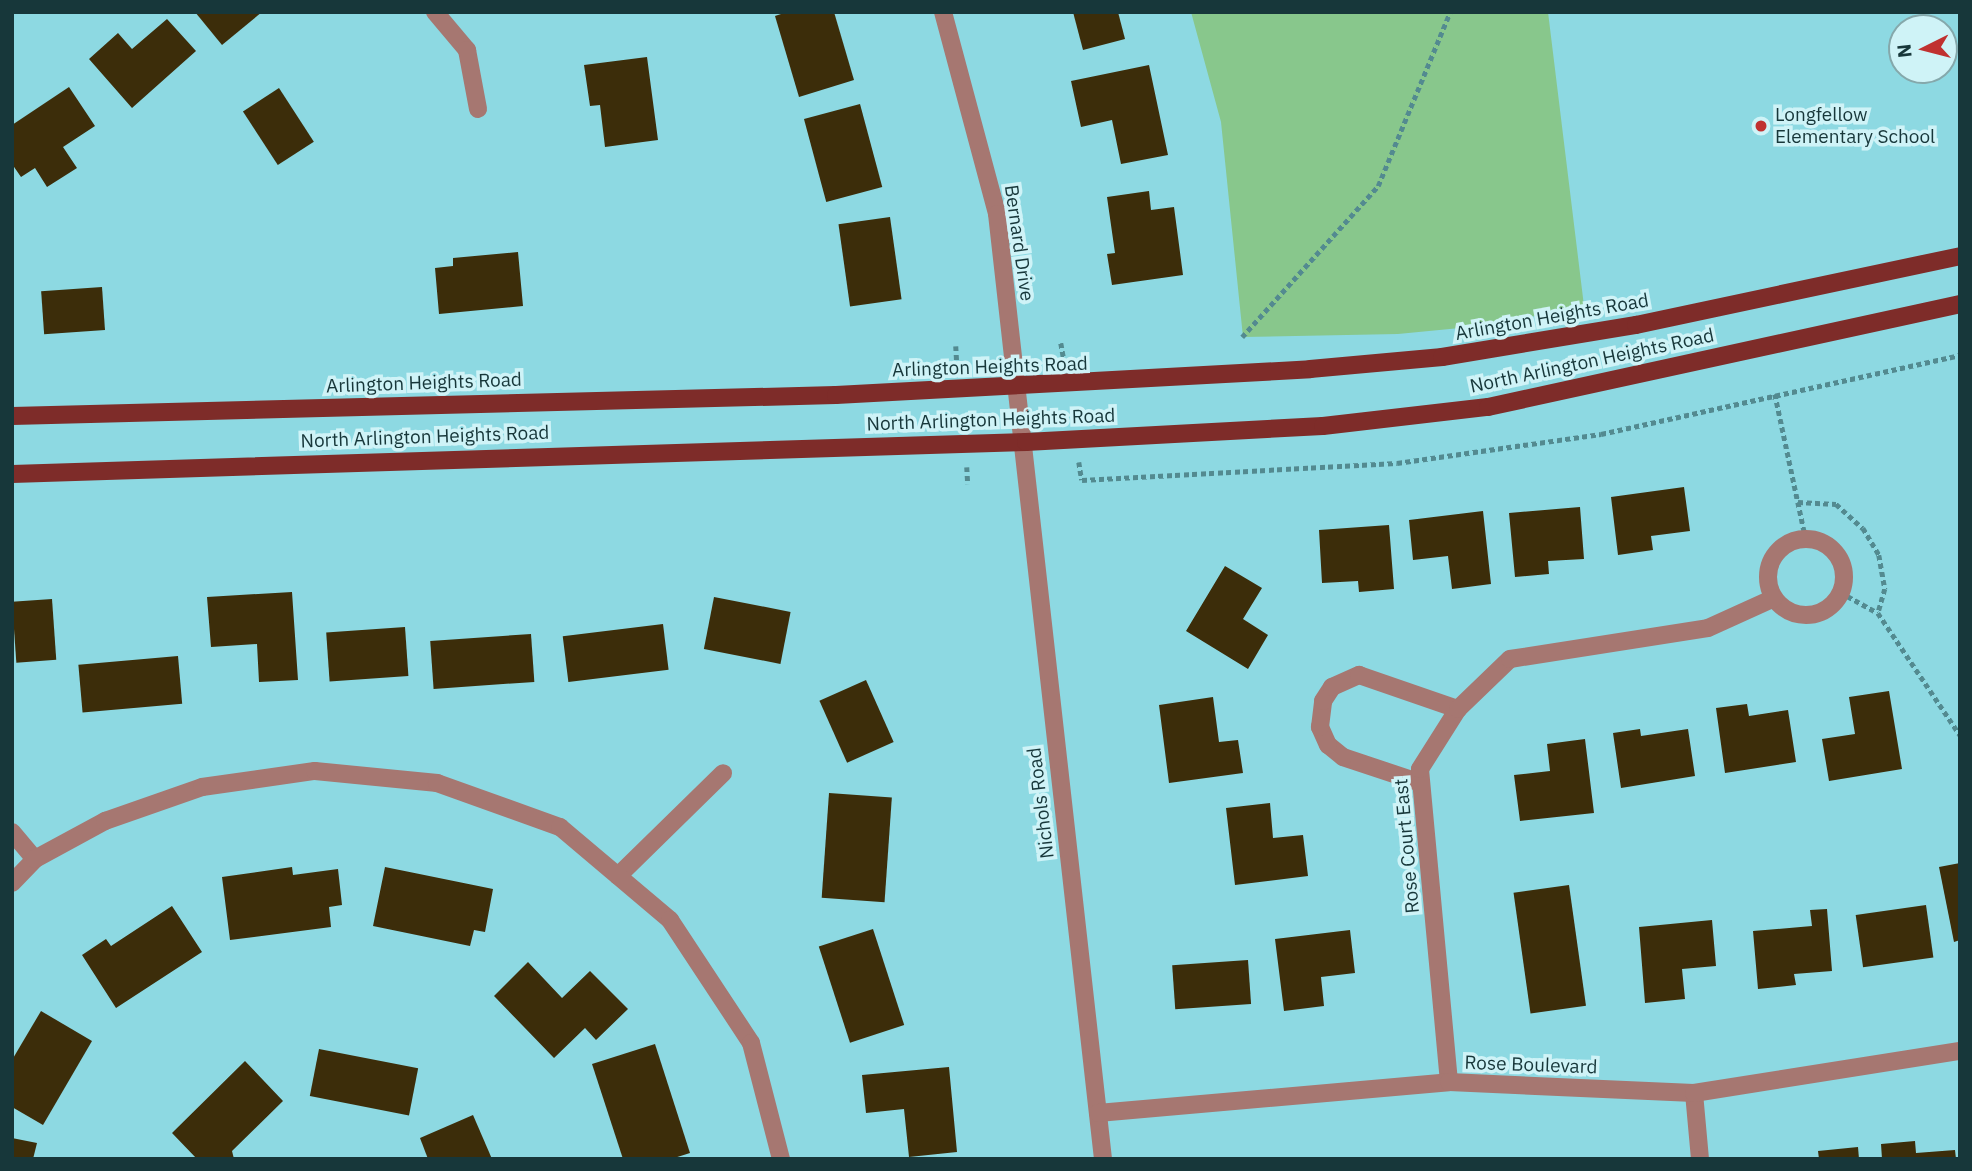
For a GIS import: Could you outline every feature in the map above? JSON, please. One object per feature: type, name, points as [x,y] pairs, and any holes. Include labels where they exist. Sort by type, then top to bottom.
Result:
[{"type":"main road","name":"Arlington Heights Road","points":[[12,416],[1016,386],[1442,356],[1636,324],[1960,256]]},
{"type":"main road","name":"North Arlington Heights Road","points":[[12,474],[1026,442],[1323,426],[1488,407],[1960,304]]},
{"type":"street","points":[[435,12],[467,50],[478,109]]},
{"type":"street","name":"Bernard Drive","points":[[943,12],[997,214],[1016,386],[1026,442]]},
{"type":"street","name":"Nichols Road","points":[[1026,442],[1103,1159]]},
{"type":"street","points":[[1805,540],[1822,543],[1839,560],[1840,592],[1830,607],[1806,615],[1782,608],[1774,598],[1771,562],[1787,545],[1805,540]]},
{"type":"street","name":"Rose Court East","points":[[1449,1082],[1420,769],[1458,709],[1510,659],[1708,628],[1774,598]]},
{"type":"street","points":[[1421,783],[1343,757],[1328,745],[1320,727],[1323,701],[1332,687],[1359,675],[1458,709]]},
{"type":"street","points":[[12,883],[35,859],[105,821],[202,787],[315,771],[437,783],[560,827],[670,920],[751,1043],[781,1159]]},
{"type":"street","points":[[618,876],[723,773]]},
{"type":"street","points":[[12,832],[35,859]]},
{"type":"street","name":"Rose Boulevard","points":[[1098,1113],[1449,1082],[1694,1093],[1960,1051]]},
{"type":"street","points":[[1694,1093],[1700,1159]]},
{"type":"path","points":[[1242,337],[1378,186],[1450,12]]},
{"type":"path","points":[[1082,480],[1397,463],[1601,434],[1960,355]]},
{"type":"path","points":[[1775,394],[1805,540]]},
{"type":"path","points":[[1798,502],[1836,504],[1863,528],[1879,555],[1885,589],[1878,613]]},
{"type":"path","points":[[1840,592],[1878,613],[1960,735]]},
{"type":"green space","points":[[1191,12],[1548,12],[1584,306],[1491,325],[1398,334],[1243,337],[1221,122]]},
{"type":"building","points":[[195,12],[262,12],[222,45]]},
{"type":"building","points":[[787,12],[834,12],[854,80],[799,97],[775,16]]},
{"type":"building","points":[[1073,12],[1118,12],[1125,39],[1083,50]]},
{"type":"building","points":[[167,19],[196,51],[132,108],[89,59],[118,33],[132,49]]},
{"type":"building","points":[[647,57],[658,140],[605,147],[600,105],[590,106],[584,65]]},
{"type":"building","points":[[1149,65],[1168,155],[1121,164],[1112,120],[1081,127],[1071,81]]},
{"type":"building","points":[[69,87],[95,126],[63,147],[77,168],[47,187],[35,168],[21,177],[12,164],[12,125]]},
{"type":"building","points":[[279,88],[314,142],[278,165],[243,111]]},
{"type":"building","points":[[860,104],[882,187],[826,202],[804,119]]},
{"type":"building","points":[[1149,191],[1151,210],[1174,207],[1183,275],[1112,285],[1107,254],[1115,253],[1107,197]]},
{"type":"building","points":[[890,217],[902,299],[850,306],[839,224]]},
{"type":"building","points":[[518,252],[523,306],[439,314],[435,268],[453,266],[453,258]]},
{"type":"building","points":[[102,287],[105,330],[44,334],[41,291]]},
{"type":"building","points":[[1684,487],[1690,531],[1651,536],[1653,550],[1618,555],[1611,497]]},
{"type":"building","points":[[1580,507],[1584,559],[1548,561],[1549,574],[1515,577],[1509,513]]},
{"type":"building","points":[[1483,511],[1491,584],[1452,589],[1448,556],[1413,560],[1409,520]]},
{"type":"building","points":[[1389,525],[1394,589],[1359,592],[1358,581],[1322,583],[1319,530]]},
{"type":"building","points":[[1225,566],[1262,588],[1243,619],[1268,635],[1248,669],[1186,631]]},
{"type":"building","points":[[292,592],[298,680],[259,682],[257,644],[211,647],[207,597]]},
{"type":"building","points":[[714,597],[791,612],[780,664],[704,649]]},
{"type":"building","points":[[52,599],[56,660],[16,663],[12,602]]},
{"type":"building","points":[[663,624],[669,670],[568,682],[563,636]]},
{"type":"building","points":[[405,627],[408,676],[330,681],[326,633]]},
{"type":"building","points":[[531,634],[534,682],[434,689],[430,641]]},
{"type":"building","points":[[178,656],[182,704],[83,713],[78,665]]},
{"type":"building","points":[[866,680],[894,742],[847,763],[819,701]]},
{"type":"building","points":[[1889,691],[1902,769],[1829,781],[1822,739],[1855,734],[1849,697]]},
{"type":"building","points":[[1213,697],[1219,742],[1238,740],[1243,773],[1169,783],[1159,705]]},
{"type":"building","points":[[1747,704],[1749,716],[1788,710],[1796,762],[1725,773],[1716,708]]},
{"type":"building","points":[[1640,729],[1641,736],[1688,729],[1695,776],[1621,788],[1613,733]]},
{"type":"building","points":[[1585,739],[1594,813],[1520,821],[1514,775],[1550,771],[1547,744]]},
{"type":"building","points":[[829,793],[892,797],[885,902],[822,898]]},
{"type":"building","points":[[1270,803],[1273,838],[1303,835],[1308,876],[1235,885],[1226,808]]},
{"type":"building","points":[[1960,863],[1960,940],[1954,942],[1939,867]]},
{"type":"building","points":[[292,867],[293,875],[338,869],[342,905],[329,907],[331,927],[230,940],[222,877]]},
{"type":"building","points":[[385,867],[493,889],[485,932],[474,930],[470,946],[373,926]]},
{"type":"building","points":[[1569,885],[1586,1006],[1531,1014],[1514,893]]},
{"type":"building","points":[[1926,905],[1933,957],[1863,967],[1856,915]]},
{"type":"building","points":[[172,906],[202,952],[116,1008],[82,955],[106,939],[111,946]]},
{"type":"building","points":[[1827,909],[1832,971],[1794,974],[1796,985],[1758,989],[1753,931],[1812,926],[1810,910]]},
{"type":"building","points":[[1712,920],[1716,966],[1682,969],[1685,999],[1645,1003],[1639,927]]},
{"type":"building","points":[[873,929],[904,1025],[850,1043],[819,947]]},
{"type":"building","points":[[1350,930],[1355,973],[1321,977],[1324,1006],[1284,1011],[1275,939]]},
{"type":"building","points":[[1248,960],[1251,1004],[1175,1009],[1172,965]]},
{"type":"building","points":[[528,962],[562,998],[590,971],[628,1009],[596,1040],[585,1028],[554,1058],[494,996]]},
{"type":"building","points":[[41,1011],[92,1041],[43,1125],[12,1107],[12,1060]]},
{"type":"building","points":[[655,1044],[690,1153],[671,1159],[623,1159],[592,1064]]},
{"type":"building","points":[[319,1049],[418,1068],[409,1115],[310,1096]]},
{"type":"building","points":[[245,1061],[283,1101],[232,1151],[234,1159],[197,1159],[172,1133]]},
{"type":"building","points":[[949,1067],[957,1152],[909,1157],[904,1109],[866,1113],[862,1075]]},
{"type":"building","points":[[473,1115],[492,1159],[428,1159],[420,1138]]},
{"type":"building","points":[[12,1138],[37,1143],[33,1159],[12,1159]]},
{"type":"building","points":[[1915,1141],[1916,1153],[1955,1150],[1956,1159],[1882,1159],[1881,1144]]},
{"type":"building","points":[[1858,1147],[1859,1159],[1819,1159],[1818,1151]]},
{"type":"place","name":"Longfellow Elementary School","points":[[1761,126]]}]
